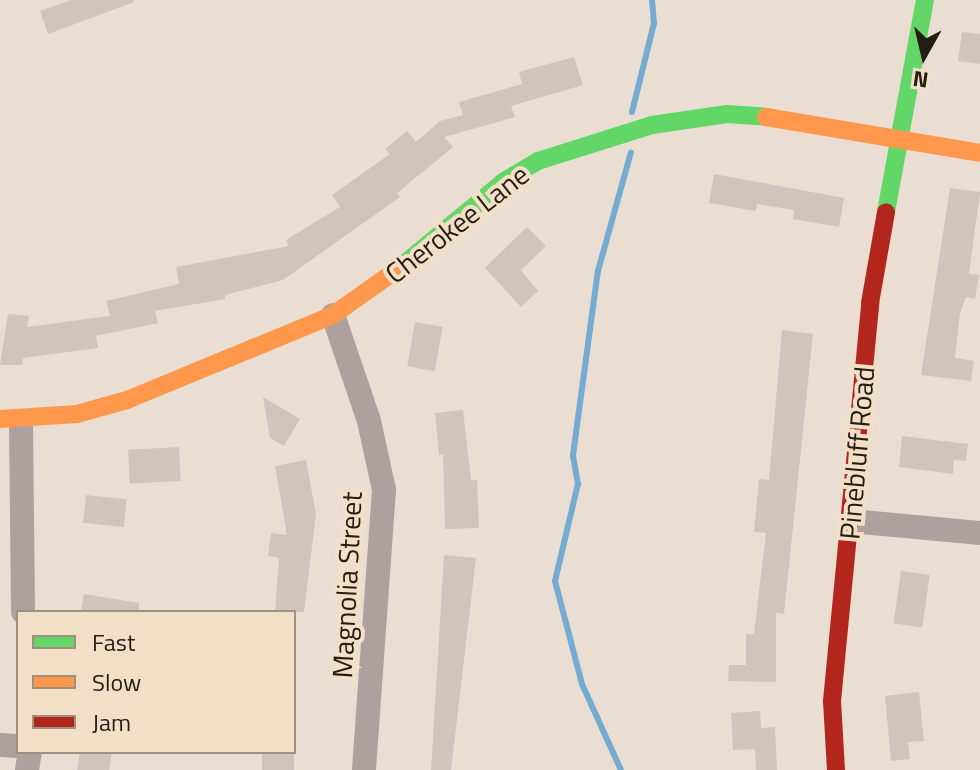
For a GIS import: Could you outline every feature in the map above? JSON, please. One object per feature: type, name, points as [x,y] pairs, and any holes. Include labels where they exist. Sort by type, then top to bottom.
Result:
[{"type":"street","name":"Pinebluff Road","points":[[836,770],[832,701],[870,303],[925,0]]},
{"type":"street","name":"Cherokee Lane","points":[[10,420],[77,414],[127,400],[333,315],[382,283],[503,182],[574,146],[652,125],[727,114],[902,138],[980,153]]},
{"type":"street","name":"Magnolia Street","points":[[333,315],[369,421],[384,490],[364,770]]},
{"type":"street","points":[[10,420],[23,610]]},
{"type":"street","points":[[851,521],[980,533]]},
{"type":"building","points":[[71,0],[134,2],[48,34],[40,11]]},
{"type":"building","points":[[962,32],[980,34],[980,64],[958,61]]},
{"type":"building","points":[[574,57],[583,85],[511,106],[515,117],[444,137],[453,147],[397,193],[400,197],[283,280],[225,295],[225,299],[155,311],[158,323],[96,336],[98,348],[23,358],[22,365],[0,365],[8,314],[29,316],[27,327],[110,316],[106,301],[179,284],[176,267],[289,246],[286,240],[340,207],[332,195],[390,154],[385,149],[407,131],[416,142],[440,121],[463,115],[459,102],[522,84],[519,72]]},
{"type":"building","points":[[714,174],[844,198],[839,227],[793,219],[794,210],[757,204],[756,211],[709,203]]},
{"type":"building","points":[[950,188],[980,192],[969,274],[979,275],[975,299],[966,297],[960,313],[955,358],[974,361],[971,381],[921,375]]},
{"type":"building","points":[[527,227],[546,246],[521,270],[538,291],[521,307],[485,268]]},
{"type":"building","points":[[415,322],[443,327],[435,371],[407,366]]},
{"type":"building","points":[[782,330],[813,334],[784,614],[776,613],[776,682],[728,681],[729,665],[746,665],[746,634],[754,634],[766,533],[754,532],[759,479],[769,480]]},
{"type":"building","points":[[263,397],[300,419],[284,446],[270,438]]},
{"type":"building","points":[[463,410],[471,480],[477,480],[479,528],[445,529],[443,454],[439,455],[435,413]]},
{"type":"building","points":[[902,436],[968,444],[966,461],[954,460],[953,474],[899,467]]},
{"type":"building","points":[[179,447],[181,481],[130,484],[128,450]]},
{"type":"building","points":[[306,460],[316,514],[304,612],[275,610],[279,558],[268,556],[271,533],[287,535],[275,466]]},
{"type":"building","points":[[86,495],[127,499],[124,527],[83,523]]},
{"type":"building","points":[[444,555],[476,558],[451,770],[431,770]]},
{"type":"building","points":[[901,571],[930,575],[922,628],[894,623]]},
{"type":"building","points":[[84,594],[139,603],[139,610],[81,610]]},
{"type":"building","points":[[919,692],[924,741],[908,742],[910,759],[891,761],[885,696]]},
{"type":"building","points":[[760,711],[761,728],[775,727],[777,770],[756,770],[755,749],[733,750],[731,713]]},
{"type":"building","points":[[80,754],[112,754],[109,770],[77,770]]},
{"type":"building","points":[[262,754],[294,754],[294,770],[262,770]]},
{"type":"waterway","points":[[632,112],[654,23],[652,0]]},
{"type":"waterway","points":[[621,770],[582,684],[555,581],[578,484],[573,455],[598,271],[631,152]]},
{"type":"traffic: fast","points":[[886,212],[925,0]]},
{"type":"traffic: fast","points":[[398,269],[503,182],[538,161],[652,125],[727,114],[766,117]]},
{"type":"traffic: slow","points":[[766,117],[980,153]]},
{"type":"traffic: slow","points":[[0,419],[77,414],[127,400],[333,315],[398,269]]},
{"type":"traffic: jam","points":[[836,770],[832,701],[870,303],[886,212]]}]
